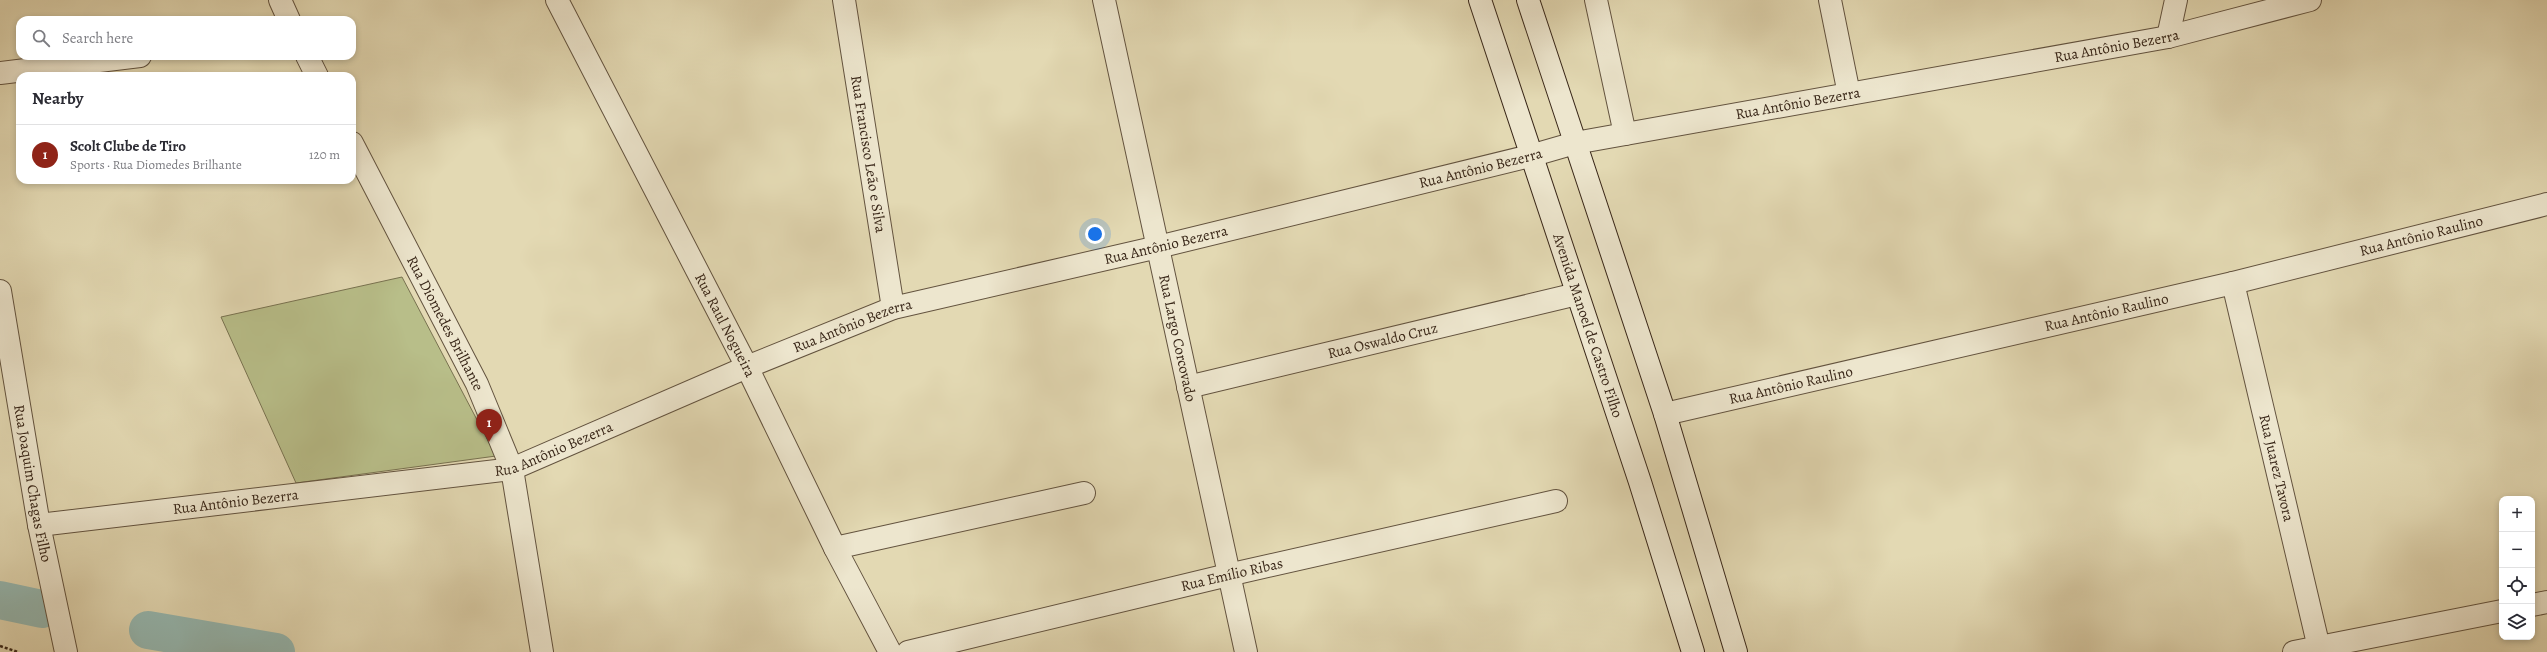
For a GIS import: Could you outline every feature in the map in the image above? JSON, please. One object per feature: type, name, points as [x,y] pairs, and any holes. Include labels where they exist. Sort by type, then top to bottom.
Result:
[{"type":"street","points":[[280,0],[287,16]]},
{"type":"street","name":"Rua Raul Nogueira","points":[[557,0],[747,367],[835,548],[890,652]]},
{"type":"street","name":"Rua Francisco Leão e Silva","points":[[844,0],[893,308]]},
{"type":"street","name":"Rua Largo Corcovado","points":[[1104,0],[1228,575],[1246,652]]},
{"type":"street","name":"Avenida Manoel de Castro Filho","points":[[1480,0],[1530,156],[1640,482],[1693,652]]},
{"type":"street","points":[[1528,0],[1665,414],[1736,652]]},
{"type":"street","points":[[1596,0],[1625,134]]},
{"type":"street","points":[[1830,0],[1849,94]]},
{"type":"street","points":[[2168,37],[2176,0]]},
{"type":"street","name":"Rua Antônio Bezerra","points":[[39,525],[512,469],[747,367],[893,308],[1158,247],[1530,156],[1575,143],[2168,37],[2310,0]]},
{"type":"street","points":[[0,73],[107,60]]},
{"type":"street","points":[[309,60],[315,72]]},
{"type":"street","name":"Rua Diomedes Brilhante","points":[[356,151],[477,384],[512,469],[542,652]]},
{"type":"street","name":"Rua Antônio Raulino","points":[[1665,414],[2233,283],[2547,204]]},
{"type":"street","name":"Rua Juarez Tavora","points":[[2233,283],[2319,649]]},
{"type":"street","name":"Rua Joaquim Chagas Filho","points":[[0,291],[39,525],[66,652]]},
{"type":"street","name":"Rua Oswaldo Cruz","points":[[1188,386],[1577,294]]},
{"type":"street","points":[[835,548],[1084,493]]},
{"type":"street","name":"Rua Emílio Ribas","points":[[908,652],[1228,575],[1556,501]]},
{"type":"street","points":[[2535,604],[2547,602]]},
{"type":"street","points":[[2294,652],[2319,649],[2499,612]]},
{"type":"path","points":[[0,646],[18,652]]},
{"type":"green space","points":[[402,277],[496,456],[296,483],[221,317]]},
{"type":"waterway","points":[[0,600],[42,609]]},
{"type":"waterway","points":[[148,630],[276,652]]},
{"type":"place","name":"Scolt Clube de Tiro","points":[[489,442]]}]
